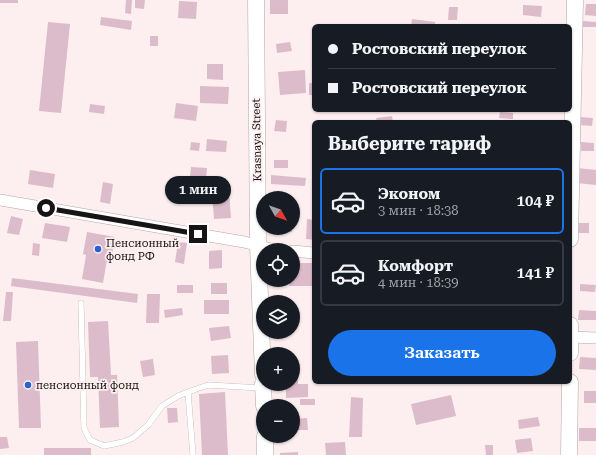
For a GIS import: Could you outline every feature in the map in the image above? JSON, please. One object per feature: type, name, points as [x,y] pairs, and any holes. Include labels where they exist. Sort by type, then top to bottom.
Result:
[{"type":"street","name":"Krasnaya Street","points":[[256,0],[258,243]]},
{"type":"street","points":[[572,144],[575,0]]},
{"type":"street","points":[[0,200],[256,246]]},
{"type":"street","points":[[300,252],[312,253]]},
{"type":"street","name":"Krasnaya Street","points":[[260,287],[262,347]]},
{"type":"street","points":[[572,337],[596,338]]},
{"type":"street","points":[[569,455],[570,384]]},
{"type":"street","points":[[265,443],[266,455]]},
{"type":"lane","points":[[81,304],[84,428],[90,440],[104,446],[133,438],[148,425],[162,406],[178,396],[208,385],[256,382]]},
{"type":"lane","points":[[188,392],[193,455]]},
{"type":"building","points":[[0,0],[18,0],[18,3],[0,3]]},
{"type":"building","points":[[126,0],[132,0],[131,14],[125,13]]},
{"type":"building","points":[[135,0],[145,0],[144,9],[135,8]]},
{"type":"building","points":[[270,0],[288,0],[288,14],[270,14]]},
{"type":"building","points":[[179,1],[197,2],[196,19],[178,18]]},
{"type":"building","points":[[586,4],[596,4],[596,16],[585,15]]},
{"type":"building","points":[[523,5],[542,6],[541,17],[523,15]]},
{"type":"building","points":[[449,7],[458,7],[457,20],[448,20]]},
{"type":"building","points":[[101,17],[132,21],[131,30],[100,25]]},
{"type":"building","points":[[412,19],[435,22],[435,24],[411,24]]},
{"type":"building","points":[[583,21],[596,22],[596,27],[583,27]]},
{"type":"building","points":[[48,22],[70,24],[61,113],[39,111]]},
{"type":"building","points":[[150,36],[158,36],[158,46],[150,46]]},
{"type":"building","points":[[290,42],[292,51],[277,53],[276,44]]},
{"type":"building","points":[[207,64],[223,64],[223,80],[207,79]]},
{"type":"building","points":[[305,70],[306,93],[280,95],[278,72]]},
{"type":"building","points":[[309,83],[312,83],[312,95],[309,95]]},
{"type":"building","points":[[200,86],[229,87],[228,104],[200,103]]},
{"type":"building","points":[[176,103],[198,106],[196,121],[174,118]]},
{"type":"building","points":[[90,104],[105,106],[104,114],[89,112]]},
{"type":"building","points":[[500,112],[513,113],[513,119],[499,118]]},
{"type":"building","points":[[392,116],[393,120],[376,120],[376,118]]},
{"type":"building","points":[[580,117],[593,118],[592,126],[579,125]]},
{"type":"building","points":[[276,120],[287,121],[286,132],[274,131]]},
{"type":"building","points":[[207,139],[227,141],[226,152],[206,151]]},
{"type":"building","points":[[191,142],[200,143],[199,151],[190,150]]},
{"type":"building","points":[[581,142],[594,143],[594,151],[581,151]]},
{"type":"building","points":[[274,160],[288,160],[288,168],[274,168]]},
{"type":"building","points":[[191,167],[207,168],[206,179],[190,177]]},
{"type":"building","points":[[578,168],[596,170],[596,185],[577,183]]},
{"type":"building","points":[[30,170],[55,174],[53,188],[28,184]]},
{"type":"building","points":[[271,175],[306,178],[305,186],[271,184]]},
{"type":"building","points":[[103,182],[113,184],[110,204],[100,202]]},
{"type":"building","points":[[229,192],[231,218],[214,219],[212,194]]},
{"type":"building","points":[[11,216],[23,219],[19,235],[7,233]]},
{"type":"building","points":[[307,219],[312,220],[312,240],[306,239]]},
{"type":"building","points":[[45,223],[70,227],[67,242],[42,238]]},
{"type":"building","points":[[578,223],[589,223],[589,233],[577,233]]},
{"type":"building","points":[[87,232],[115,237],[111,261],[107,260],[103,283],[82,279],[86,255],[83,254]]},
{"type":"building","points":[[178,242],[187,243],[184,264],[175,262]]},
{"type":"building","points":[[33,243],[40,244],[39,256],[32,255]]},
{"type":"building","points":[[222,250],[222,268],[209,269],[209,251]]},
{"type":"building","points":[[300,263],[312,263],[312,286],[300,286]]},
{"type":"building","points":[[12,278],[138,294],[137,303],[11,286]]},
{"type":"building","points":[[211,283],[227,283],[227,294],[211,294]]},
{"type":"building","points":[[580,284],[596,285],[595,292],[580,291]]},
{"type":"building","points":[[177,285],[193,285],[193,293],[177,293]]},
{"type":"building","points":[[6,292],[13,292],[11,321],[3,321]]},
{"type":"building","points":[[147,294],[160,294],[159,323],[146,323]]},
{"type":"building","points":[[204,300],[229,300],[229,314],[204,314]]},
{"type":"building","points":[[182,308],[183,315],[165,318],[164,310]]},
{"type":"building","points":[[579,310],[596,311],[596,320],[578,320]]},
{"type":"building","points":[[108,321],[111,375],[117,375],[119,427],[100,428],[98,377],[90,377],[88,322]]},
{"type":"building","points":[[229,326],[231,338],[211,341],[209,328]]},
{"type":"building","name":"пенсионный фонд","points":[[38,341],[41,428],[19,428],[16,342]]},
{"type":"building","points":[[228,355],[229,373],[212,374],[211,356]]},
{"type":"building","points":[[580,357],[596,358],[596,370],[579,369]]},
{"type":"building","points":[[153,359],[155,375],[143,377],[140,361]]},
{"type":"building","points":[[300,384],[308,384],[308,397],[286,398],[286,391],[300,391]]},
{"type":"building","points":[[584,391],[596,391],[596,403],[584,403]]},
{"type":"building","points":[[225,392],[228,455],[202,455],[199,394]]},
{"type":"building","points":[[451,395],[456,416],[416,425],[411,404]]},
{"type":"building","points":[[351,397],[363,398],[362,437],[349,437]]},
{"type":"building","points":[[300,399],[315,399],[315,405],[300,405]]},
{"type":"building","points":[[167,408],[177,408],[178,422],[168,423]]},
{"type":"building","points":[[538,417],[540,426],[519,429],[518,420]]},
{"type":"building","points":[[300,418],[307,418],[308,430],[300,430]]},
{"type":"building","points":[[579,428],[596,428],[596,441],[579,441]]},
{"type":"building","points":[[0,437],[7,437],[9,448],[0,449]]},
{"type":"building","points":[[531,438],[533,451],[517,453],[515,440]]},
{"type":"building","points":[[345,442],[346,455],[326,455],[325,443]]},
{"type":"building","points":[[485,445],[493,445],[493,455],[486,455]]},
{"type":"building","points":[[44,448],[91,448],[91,455],[44,455]]},
{"type":"building","points":[[298,452],[298,455],[280,455],[280,453]]},
{"type":"place","name":"Пенсионный фонд РФ","points":[[98,249]]},
{"type":"place","name":"пенсионный фонд","points":[[28,385]]},
{"type":"route","points":[[46,208],[198,234]]}]
